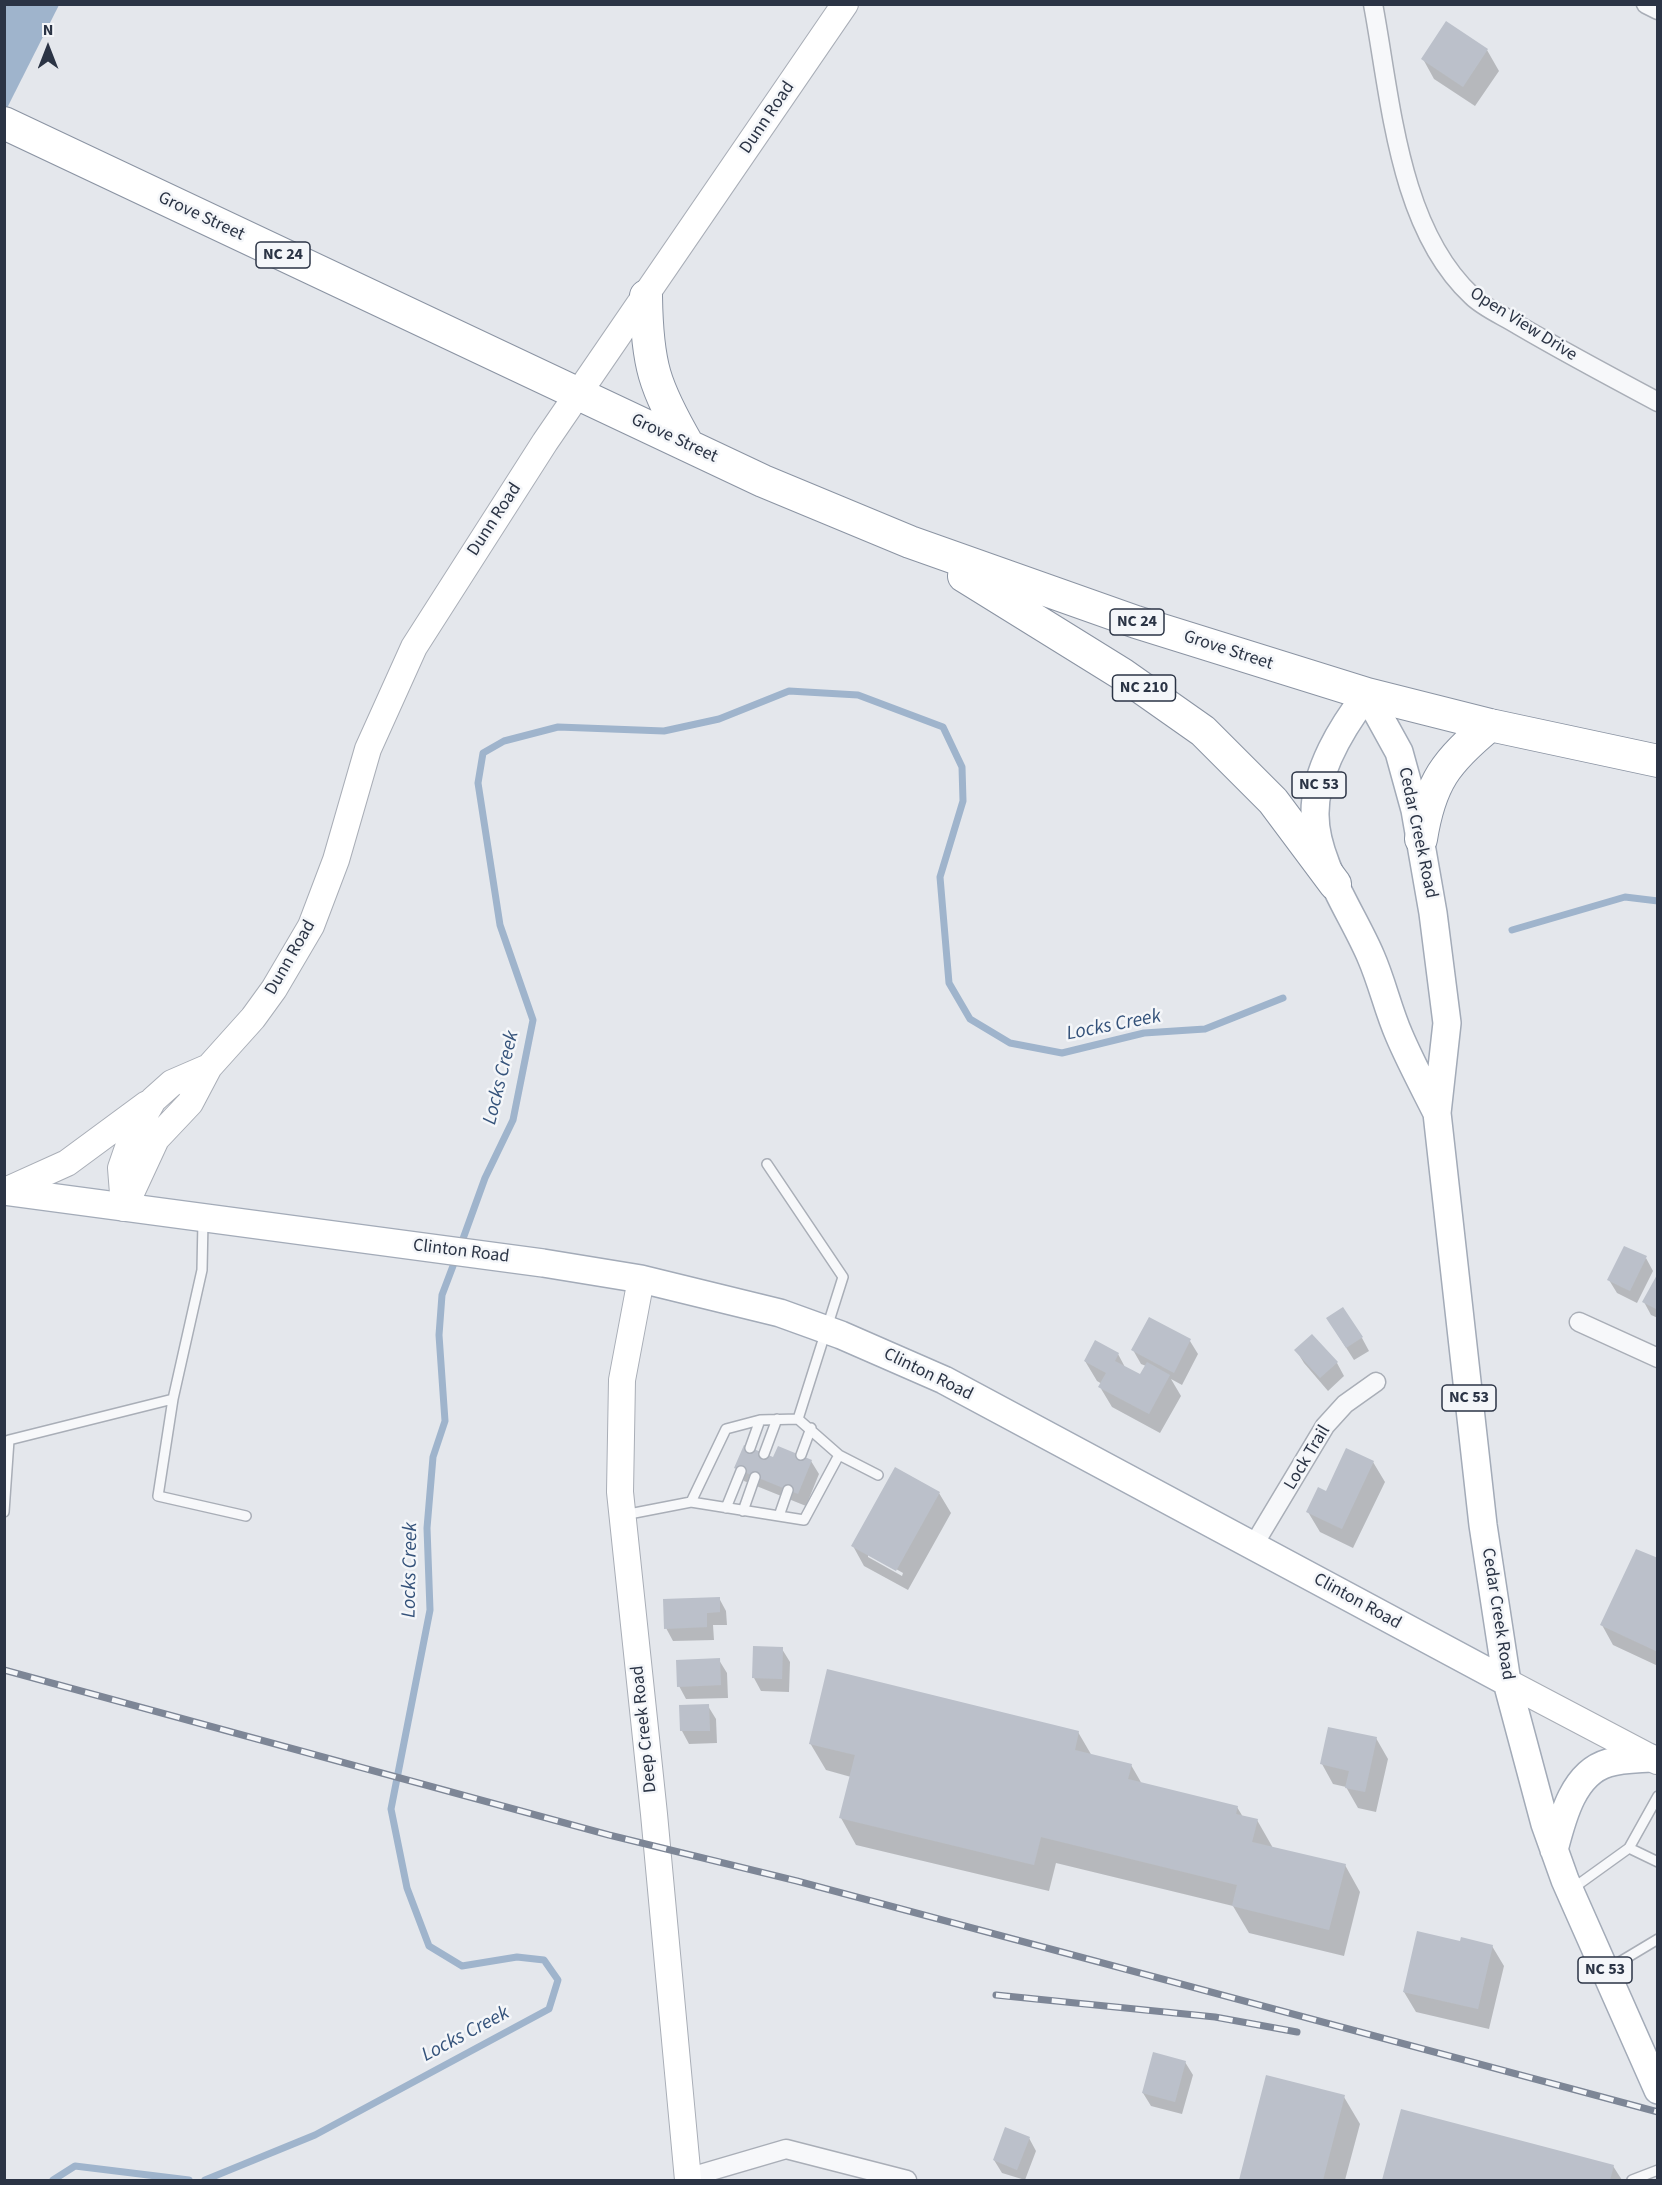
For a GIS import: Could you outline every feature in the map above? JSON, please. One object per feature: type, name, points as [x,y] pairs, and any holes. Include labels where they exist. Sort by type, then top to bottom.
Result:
[{"type":"highway","name":"Grove Street","points":[[4,123],[578,395],[826,508],[910,542],[1136,622],[1367,694]]},
{"type":"highway","points":[[646,296],[648,349],[652,370],[668,410],[688,445]]},
{"type":"highway","name":"NC 210","points":[[910,542],[1122,674],[1203,731],[1273,801],[1335,884]]},
{"type":"highway","name":"NC 24","points":[[1367,694],[1490,725],[1658,761]]},
{"type":"highway","points":[[1421,839],[1430,795],[1443,770],[1459,750],[1490,725]]},
{"type":"main road","name":"Cedar Creek Road","points":[[1437,1113],[1398,1033],[1372,958],[1335,884],[1317,831],[1316,801],[1319,786],[1342,727],[1367,694],[1399,752],[1421,839],[1447,1023],[1437,1113],[1485,1537],[1507,1683],[1554,1850],[1658,2090]]},
{"type":"main road","name":"Clinton Road","points":[[5,1191],[543,1263],[641,1279],[768,1310],[826,1329],[944,1380],[1507,1683]]},
{"type":"main road","points":[[1554,1850],[1563,1812],[1580,1783],[1606,1763],[1655,1754]]},
{"type":"street","name":"Dunn Road","points":[[124,1208],[156,1138],[190,1103],[209,1067],[253,1018],[274,989],[311,926],[336,860],[368,749],[414,646],[578,395],[845,4]]},
{"type":"street","name":"Open View Drive","points":[[1373,4],[1409,187],[1423,224],[1440,255],[1473,298],[1559,350],[1658,402]]},
{"type":"street","points":[[1646,4],[1658,10]]},
{"type":"street","name":"Dunn Road","points":[[124,1208],[121,1168],[131,1139],[153,1100],[172,1083],[209,1067]]},
{"type":"street","points":[[5,1191],[67,1163],[153,1100]]},
{"type":"street","name":"Deep Creek Road","points":[[641,1279],[621,1380],[620,1492],[655,1825],[688,2179]]},
{"type":"street","points":[[1579,1322],[1658,1358]]},
{"type":"street","name":"Lock Trail","points":[[1253,1546],[1325,1426],[1356,1394],[1376,1382]]},
{"type":"street","name":"Clinton Road","points":[[1507,1683],[1655,1754]]},
{"type":"street","points":[[688,2179],[786,2149],[907,2181]]},
{"type":"lane","points":[[767,1164],[843,1277],[798,1419]]},
{"type":"lane","points":[[203,1219],[202,1270],[173,1399],[158,1496],[246,1516]]},
{"type":"lane","points":[[4,1512],[6,1438],[173,1399]]},
{"type":"lane","points":[[764,1454],[777,1419]]},
{"type":"lane","points":[[691,1502],[726,1429],[760,1420],[798,1419],[811,1428],[839,1455],[878,1475]]},
{"type":"lane","points":[[750,1448],[760,1420]]},
{"type":"lane","points":[[801,1455],[811,1428]]},
{"type":"lane","points":[[623,1515],[691,1502],[804,1520],[839,1455]]},
{"type":"lane","points":[[726,1508],[741,1471]]},
{"type":"lane","points":[[743,1511],[755,1477]]},
{"type":"lane","points":[[779,1516],[788,1490]]},
{"type":"lane","points":[[1570,1890],[1629,1848],[1654,1811],[1658,1796]]},
{"type":"lane","points":[[1629,1848],[1658,1862]]},
{"type":"lane","points":[[1605,1971],[1658,1939]]},
{"type":"lane","points":[[1632,2181],[1658,2170]]},
{"type":"water","points":[[5,5],[59,5],[5,112]]},
{"type":"building","points":[[1446,21],[1488,49],[1463,87],[1421,59]]},
{"type":"building","points":[[1624,1246],[1647,1256],[1630,1291],[1607,1280]]},
{"type":"building","points":[[1658,1273],[1658,1310],[1642,1302]]},
{"type":"building","points":[[1343,1307],[1363,1337],[1346,1348],[1326,1318]]},
{"type":"building","points":[[1149,1317],[1191,1339],[1174,1373],[1131,1350]]},
{"type":"building","points":[[1312,1334],[1338,1362],[1320,1378],[1294,1350]]},
{"type":"building","points":[[1095,1340],[1119,1353],[1115,1361],[1140,1374],[1147,1362],[1170,1375],[1149,1414],[1098,1387],[1106,1373],[1084,1361]]},
{"type":"building","points":[[744,1445],[773,1457],[778,1446],[812,1460],[798,1494],[734,1468]]},
{"type":"building","points":[[1346,1448],[1374,1461],[1342,1529],[1306,1512],[1318,1487],[1326,1491]]},
{"type":"building","points":[[895,1467],[940,1492],[896,1571],[851,1546]]},
{"type":"building","points":[[1636,1549],[1658,1558],[1658,1652],[1600,1625]]},
{"type":"building","points":[[720,1597],[720,1612],[707,1613],[707,1627],[664,1629],[663,1599]]},
{"type":"building","points":[[753,1646],[783,1647],[782,1679],[752,1678]]},
{"type":"building","points":[[720,1658],[721,1685],[677,1687],[676,1660]]},
{"type":"building","points":[[827,1669],[1079,1731],[1075,1750],[1132,1764],[1128,1779],[1238,1806],[1236,1814],[1258,1819],[1252,1842],[1346,1864],[1329,1930],[1232,1906],[1237,1885],[1041,1837],[1034,1865],[839,1818],[855,1755],[809,1744]]},
{"type":"building","points":[[709,1704],[710,1731],[680,1731],[679,1705]]},
{"type":"building","points":[[1328,1727],[1377,1737],[1365,1792],[1345,1788],[1349,1771],[1320,1764]]},
{"type":"building","points":[[1417,1931],[1460,1941],[1461,1937],[1493,1945],[1478,2009],[1403,1992]]},
{"type":"building","points":[[1153,2052],[1186,2061],[1175,2102],[1142,2093]]},
{"type":"building","points":[[1266,2075],[1345,2095],[1323,2180],[1239,2180]]},
{"type":"building","points":[[1401,2109],[1614,2165],[1610,2180],[1382,2180]]},
{"type":"building","points":[[1005,2127],[1030,2137],[1017,2170],[993,2160]]},
{"type":"waterway","name":"Locks Creek","points":[[460,1247],[485,1178],[513,1120],[533,1020],[500,925],[478,783],[483,753],[504,741],[558,727],[664,731],[719,719],[789,691],[858,695],[943,727],[962,767],[963,801],[940,877],[949,983],[970,1019],[1010,1043],[1062,1053],[1144,1033],[1205,1029],[1283,998]]},
{"type":"waterway","name":"Locks Creek","points":[[1512,930],[1625,897],[1658,901]]},
{"type":"waterway","name":"Locks Creek","points":[[205,2180],[315,2135],[549,2009],[558,1980],[544,1960],[517,1957],[462,1966],[429,1946],[407,1888],[391,1809],[430,1610],[427,1528],[433,1457],[445,1421],[439,1335],[442,1295],[456,1258]]},
{"type":"waterway","name":"Locks Creek","points":[[53,2180],[75,2166],[189,2180]]},
{"type":"railway","points":[[4,1670],[609,1835],[797,1881],[1658,2112]]},
{"type":"railway","points":[[996,1995],[1215,2017],[1297,2032]]}]
